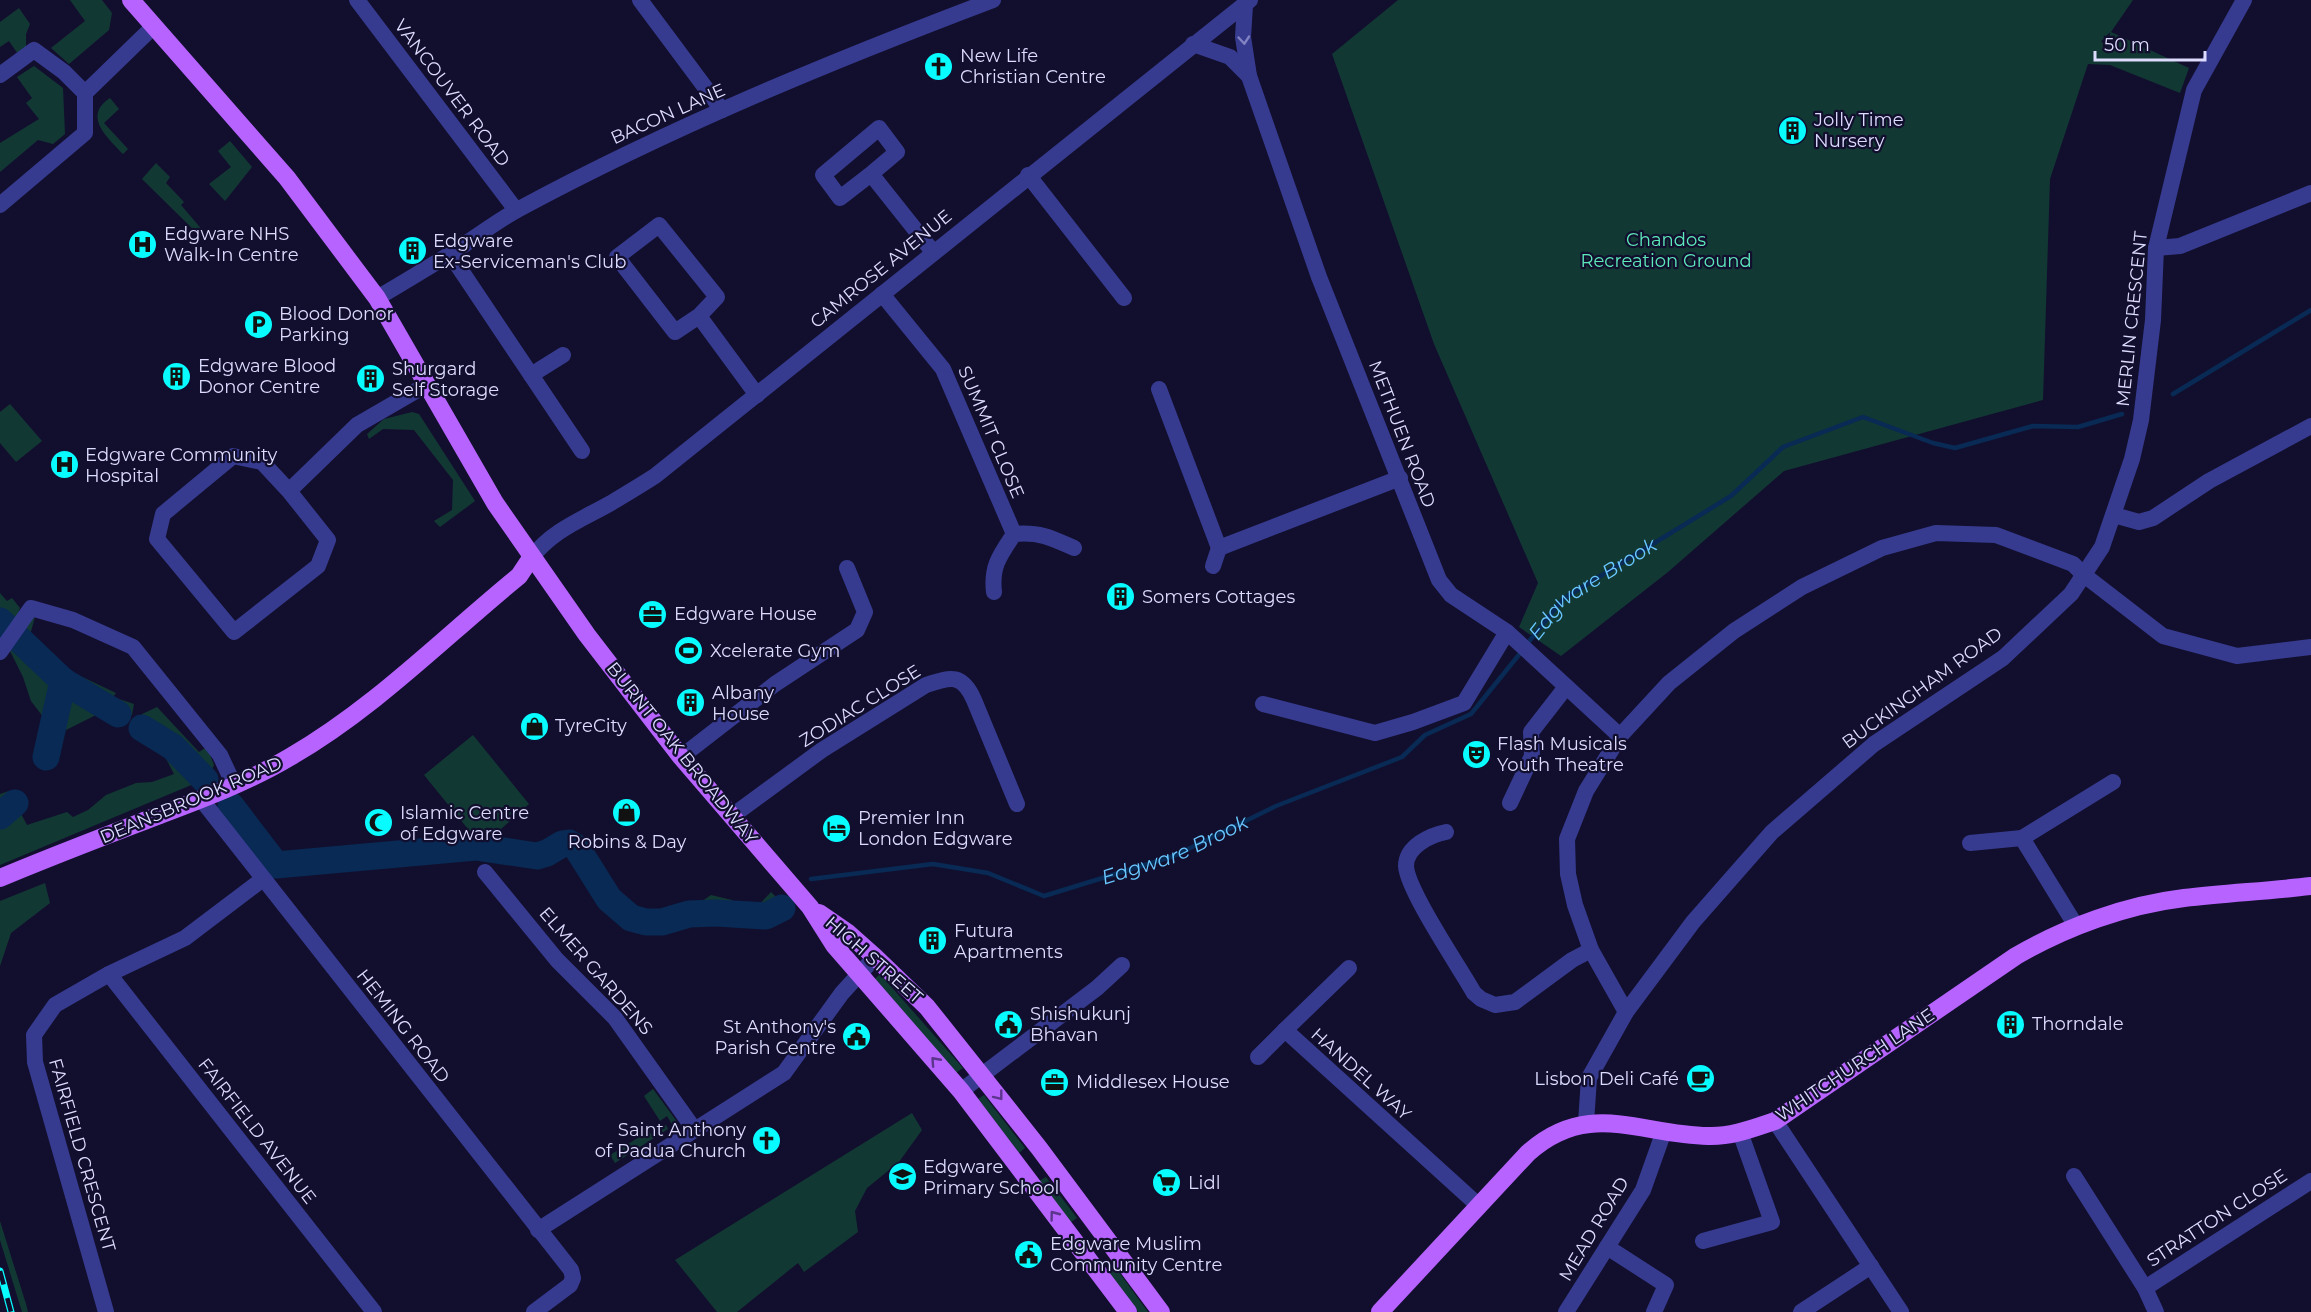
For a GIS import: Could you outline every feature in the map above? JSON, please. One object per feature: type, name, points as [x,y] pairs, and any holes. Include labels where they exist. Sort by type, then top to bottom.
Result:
[{"type":"main road","name":"BURNT OAK BROADWAY","points":[[131,0],[287,178],[377,298],[495,503],[531,558],[681,757],[810,906]]},
{"type":"main road","name":"DEANSBROOK ROAD","points":[[0,878],[201,799],[289,758],[363,707],[519,576],[531,558]]},
{"type":"main road","name":"WHITCHURCH LANE","points":[[1380,1312],[1542,1141],[1559,1131],[1586,1123],[1632,1126],[1709,1137],[1740,1132],[1775,1121],[2016,956],[2044,940],[2111,914],[2182,898],[2311,886]]},
{"type":"main road","name":"HIGH STREET","points":[[810,906],[848,933],[927,1007],[983,1075],[1161,1312]]},
{"type":"main road","name":"HIGH STREET","points":[[810,906],[834,945],[962,1090],[1128,1312]]},
{"type":"street","name":"VANCOUVER ROAD","points":[[357,0],[516,210]]},
{"type":"street","points":[[640,0],[722,111]]},
{"type":"street","name":"BACON LANE","points":[[377,298],[450,254],[516,210],[594,170],[722,111],[926,25],[993,0]]},
{"type":"street","name":"MERLIN CRESCENT","points":[[2084,575],[2102,547],[2133,459],[2141,420],[2153,320],[2156,248],[2194,90],[2244,0]]},
{"type":"street","name":"CAMROSE AVENUE","points":[[531,558],[544,542],[558,531],[655,476],[1028,175],[1247,2]]},
{"type":"street","name":"METHUEN ROAD","points":[[1247,2],[1243,37],[1249,76],[1319,277],[1439,580],[1451,595],[1507,632],[1620,736]]},
{"type":"street","points":[[85,93],[154,26]]},
{"type":"street","name":"METHUEN ROAD","points":[[1193,44],[1230,57],[1249,76]]},
{"type":"street","points":[[0,75],[34,50],[64,72],[85,93],[86,133],[0,205]]},
{"type":"street","points":[[871,174],[933,252]]},
{"type":"street","points":[[1028,175],[1124,298]]},
{"type":"street","points":[[2156,248],[2180,246],[2311,193]]},
{"type":"street","points":[[659,225],[717,297],[699,316],[675,332],[617,257],[659,225]]},
{"type":"street","points":[[450,254],[582,451]]},
{"type":"street","name":"SUMMIT CLOSE","points":[[882,294],[943,369],[1014,534]]},
{"type":"street","points":[[699,316],[757,395]]},
{"type":"street","points":[[531,375],[563,355]]},
{"type":"street","points":[[289,491],[357,425],[426,385]]},
{"type":"street","points":[[1159,389],[1219,548],[1213,566]]},
{"type":"street","points":[[2114,515],[2139,522],[2153,518],[2208,481],[2311,426]]},
{"type":"street","points":[[233,456],[262,462],[289,491],[328,540],[318,566],[234,632],[157,539],[163,514],[233,456]]},
{"type":"street","points":[[1219,548],[1400,478]]},
{"type":"street","points":[[994,592],[993,572],[997,560],[1014,534],[1034,532],[1074,548]]},
{"type":"street","points":[[1626,1012],[1591,950],[1575,905],[1568,874],[1568,840],[1586,791],[1620,736],[1669,683],[1734,631],[1802,587],[1882,548],[1936,533],[1996,536],[2073,564],[2163,636],[2237,656],[2311,647]]},
{"type":"street","points":[[681,757],[775,684],[857,630],[865,612],[848,568]]},
{"type":"street","name":"BUCKINGHAM ROAD","points":[[1586,1123],[1589,1078],[1626,1012],[1693,922],[1772,832],[1874,744],[2003,658],[2071,594],[2084,575]]},
{"type":"street","points":[[2,649],[31,609],[73,620],[133,647],[220,755],[234,785]]},
{"type":"street","points":[[1263,704],[1375,733],[1413,722],[1464,703],[1507,632]]},
{"type":"street","name":"ZODIAC CLOSE","points":[[732,816],[822,750],[918,690],[941,680],[958,679],[967,685],[971,692],[1017,804]]},
{"type":"street","points":[[1510,803],[1532,756],[1530,732],[1566,687]]},
{"type":"street","points":[[1970,843],[2022,838],[2113,782]]},
{"type":"street","name":"HEMING ROAD","points":[[201,799],[570,1270],[573,1278],[570,1285],[534,1312]]},
{"type":"street","points":[[1446,832],[1426,838],[1409,855],[1406,865],[1423,906],[1474,993],[1481,999],[1495,1005],[1515,1002],[1572,960],[1591,950]]},
{"type":"street","points":[[2022,838],[2076,926]]},
{"type":"street","name":"ELMER GARDENS","points":[[485,872],[556,960],[615,1018],[694,1129]]},
{"type":"street","name":"FAIRFIELD CRESCENT","points":[[106,1312],[35,1062],[34,1035],[55,1005],[109,974],[185,938],[263,879]]},
{"type":"street","points":[[538,1230],[784,1073],[842,993],[875,957]]},
{"type":"street","points":[[962,1090],[1097,988],[1122,965]]},
{"type":"street","name":"HANDEL WAY","points":[[1349,968],[1285,1030],[1479,1206]]},
{"type":"street","name":"FAIRFIELD AVENUE","points":[[109,974],[374,1312]]},
{"type":"street","points":[[1258,1057],[1285,1030]]},
{"type":"street","points":[[1775,1121],[1901,1312]]},
{"type":"street","name":"MEAD ROAD","points":[[1566,1312],[1643,1190],[1664,1131]]},
{"type":"street","points":[[1703,1241],[1772,1222],[1740,1132]]},
{"type":"street","name":"STRATTON CLOSE","points":[[2074,1176],[2145,1288],[2156,1312]]},
{"type":"street","name":"STRATTON CLOSE","points":[[2145,1288],[2311,1181]]},
{"type":"street","points":[[1607,1248],[1666,1285],[1654,1312]]},
{"type":"street","points":[[1801,1312],[1871,1266]]},
{"type":"green space","points":[[70,0],[102,0],[112,13],[109,30],[69,64],[51,48],[85,21]]},
{"type":"green space","name":"Chandos Recreation Ground","points":[[1398,0],[2133,0],[2111,32],[2189,68],[2180,93],[2110,65],[2088,64],[2050,179],[2043,400],[1784,471],[1668,572],[1561,656],[1519,627],[1538,583],[1434,344],[1332,54]]},
{"type":"green space","points":[[19,8],[30,24],[26,34],[26,49],[18,54],[9,41],[0,47],[0,22]]},
{"type":"green space","points":[[34,66],[63,88],[65,134],[53,144],[38,140],[0,172],[0,143],[39,119],[26,103],[32,98],[17,77]]},
{"type":"green space","points":[[110,98],[119,109],[104,123],[128,149],[123,154],[100,127],[98,119],[98,112],[102,105]]},
{"type":"green space","points":[[230,141],[252,167],[225,201],[209,184],[231,167],[218,151]]},
{"type":"green space","points":[[156,163],[170,177],[166,183],[184,202],[181,205],[204,232],[201,237],[142,179]]},
{"type":"green space","points":[[10,404],[42,441],[16,462],[0,443],[0,412]]},
{"type":"green space","points":[[412,412],[419,414],[475,501],[440,527],[434,521],[452,510],[453,480],[414,430],[383,429],[369,439],[367,434],[384,419]]},
{"type":"green space","points":[[0,593],[7,601],[12,598],[20,608],[15,621],[0,642]]},
{"type":"green space","points":[[35,617],[30,635],[54,654],[51,662],[116,693],[113,697],[134,704],[132,715],[127,718],[114,721],[96,715],[62,732],[47,764],[42,759],[41,742],[47,722],[31,701],[23,677],[8,647],[21,628]]},
{"type":"green space","points":[[157,707],[199,752],[207,747],[214,765],[208,778],[0,865],[0,794],[9,791],[27,825],[67,812],[73,817],[88,810],[106,795],[136,783],[152,782],[174,774],[159,745],[138,733],[142,714]]},
{"type":"green space","points":[[473,735],[529,804],[483,845],[534,848],[566,838],[579,839],[633,909],[661,914],[686,912],[711,895],[732,900],[739,910],[756,908],[771,892],[790,911],[775,918],[696,921],[669,928],[629,924],[569,846],[544,861],[464,853],[437,854],[378,866],[273,870],[269,866],[342,857],[344,861],[389,856],[456,845],[481,845],[424,775]]},
{"type":"green space","points":[[45,883],[50,903],[11,933],[0,966],[0,901]]},
{"type":"green space","points":[[880,974],[963,1068],[956,1073],[875,979]]},
{"type":"green space","points":[[653,1089],[678,1123],[673,1126],[667,1116],[660,1121],[644,1096]]},
{"type":"green space","points":[[984,1095],[1025,1148],[1019,1153],[978,1099]]},
{"type":"green space","points":[[912,1113],[922,1130],[899,1162],[867,1188],[855,1211],[858,1232],[804,1272],[798,1263],[737,1312],[717,1312],[675,1260]]},
{"type":"green space","points":[[666,1125],[668,1129],[615,1163],[610,1155],[649,1131],[651,1134]]},
{"type":"green space","points":[[1046,1177],[1077,1218],[1071,1222],[1039,1181]]},
{"type":"green space","points":[[0,1221],[28,1312],[22,1312],[0,1240]]},
{"type":"green space","points":[[1116,1268],[1148,1312],[1138,1312],[1109,1273]]},
{"type":"waterway","name":"Edgware Brook","points":[[2173,394],[2311,310]]},
{"type":"waterway","name":"Edgware Brook","points":[[1527,644],[1563,599],[1731,496],[1783,447],[1863,417],[1933,443],[1955,448],[2033,426],[2078,427],[2122,414]]},
{"type":"waterway","points":[[0,621],[63,681],[118,714]]},
{"type":"waterway","name":"Edgware Brook","points":[[811,879],[933,864],[988,873],[1044,896],[1174,856],[1276,806],[1402,757],[1425,735],[1471,714],[1522,651]]},
{"type":"waterway","points":[[46,757],[63,681]]},
{"type":"waterway","name":"Edgware Brook","points":[[142,728],[173,747],[205,780]]},
{"type":"waterway","points":[[0,816],[15,803]]},
{"type":"waterway","name":"Edgware Brook","points":[[231,806],[276,865],[476,847],[537,856],[569,843],[577,848],[609,899],[631,918],[646,922],[662,922],[689,914],[766,916],[782,908]]},
{"type":"railway","points":[[0,1271],[11,1312]]},
{"type":"place","name":"New Life Christian Centre","points":[[939,66]]},
{"type":"place","name":"Jolly Time Nursery","points":[[1793,130]]},
{"type":"place","name":"Edgware NHS Walk-In Centre","points":[[143,244]]},
{"type":"place","name":"Edgware Ex-Serviceman's Club","points":[[412,251]]},
{"type":"place","name":"Blood Donor Parking","points":[[258,324]]},
{"type":"place","name":"Edgware Blood Donor Centre","points":[[177,376]]},
{"type":"place","name":"Shurgard Self Storage","points":[[371,379]]},
{"type":"place","name":"Edgware Community Hospital","points":[[64,465]]},
{"type":"place","name":"Somers Cottages","points":[[1121,597]]},
{"type":"place","name":"Edgware House","points":[[653,614]]},
{"type":"place","name":"Xcelerate Gym","points":[[689,651]]},
{"type":"place","name":"Albany House","points":[[691,703]]},
{"type":"place","name":"TyreCity","points":[[534,726]]},
{"type":"place","name":"Flash Musicals Youth Theatre","points":[[1476,754]]},
{"type":"place","name":"Robins & Day","points":[[627,813]]},
{"type":"place","name":"Islamic Centre of Edgware","points":[[379,823]]},
{"type":"place","name":"Premier Inn London Edgware","points":[[837,828]]},
{"type":"place","name":"Futura Apartments","points":[[933,941]]},
{"type":"place","name":"Shishukunj Bhavan","points":[[1009,1024]]},
{"type":"place","name":"Thorndale","points":[[2011,1024]]},
{"type":"place","name":"St Anthony's Parish Centre","points":[[857,1037]]},
{"type":"place","name":"Lisbon Deli Café","points":[[1700,1079]]},
{"type":"place","name":"Middlesex House","points":[[1055,1082]]},
{"type":"place","name":"Saint Anthony of Padua Church","points":[[767,1140]]},
{"type":"place","name":"Edgware Primary School","points":[[902,1177]]},
{"type":"place","name":"Lidl","points":[[1167,1183]]},
{"type":"place","name":"Edgware Muslim Community Centre","points":[[1029,1254]]}]
